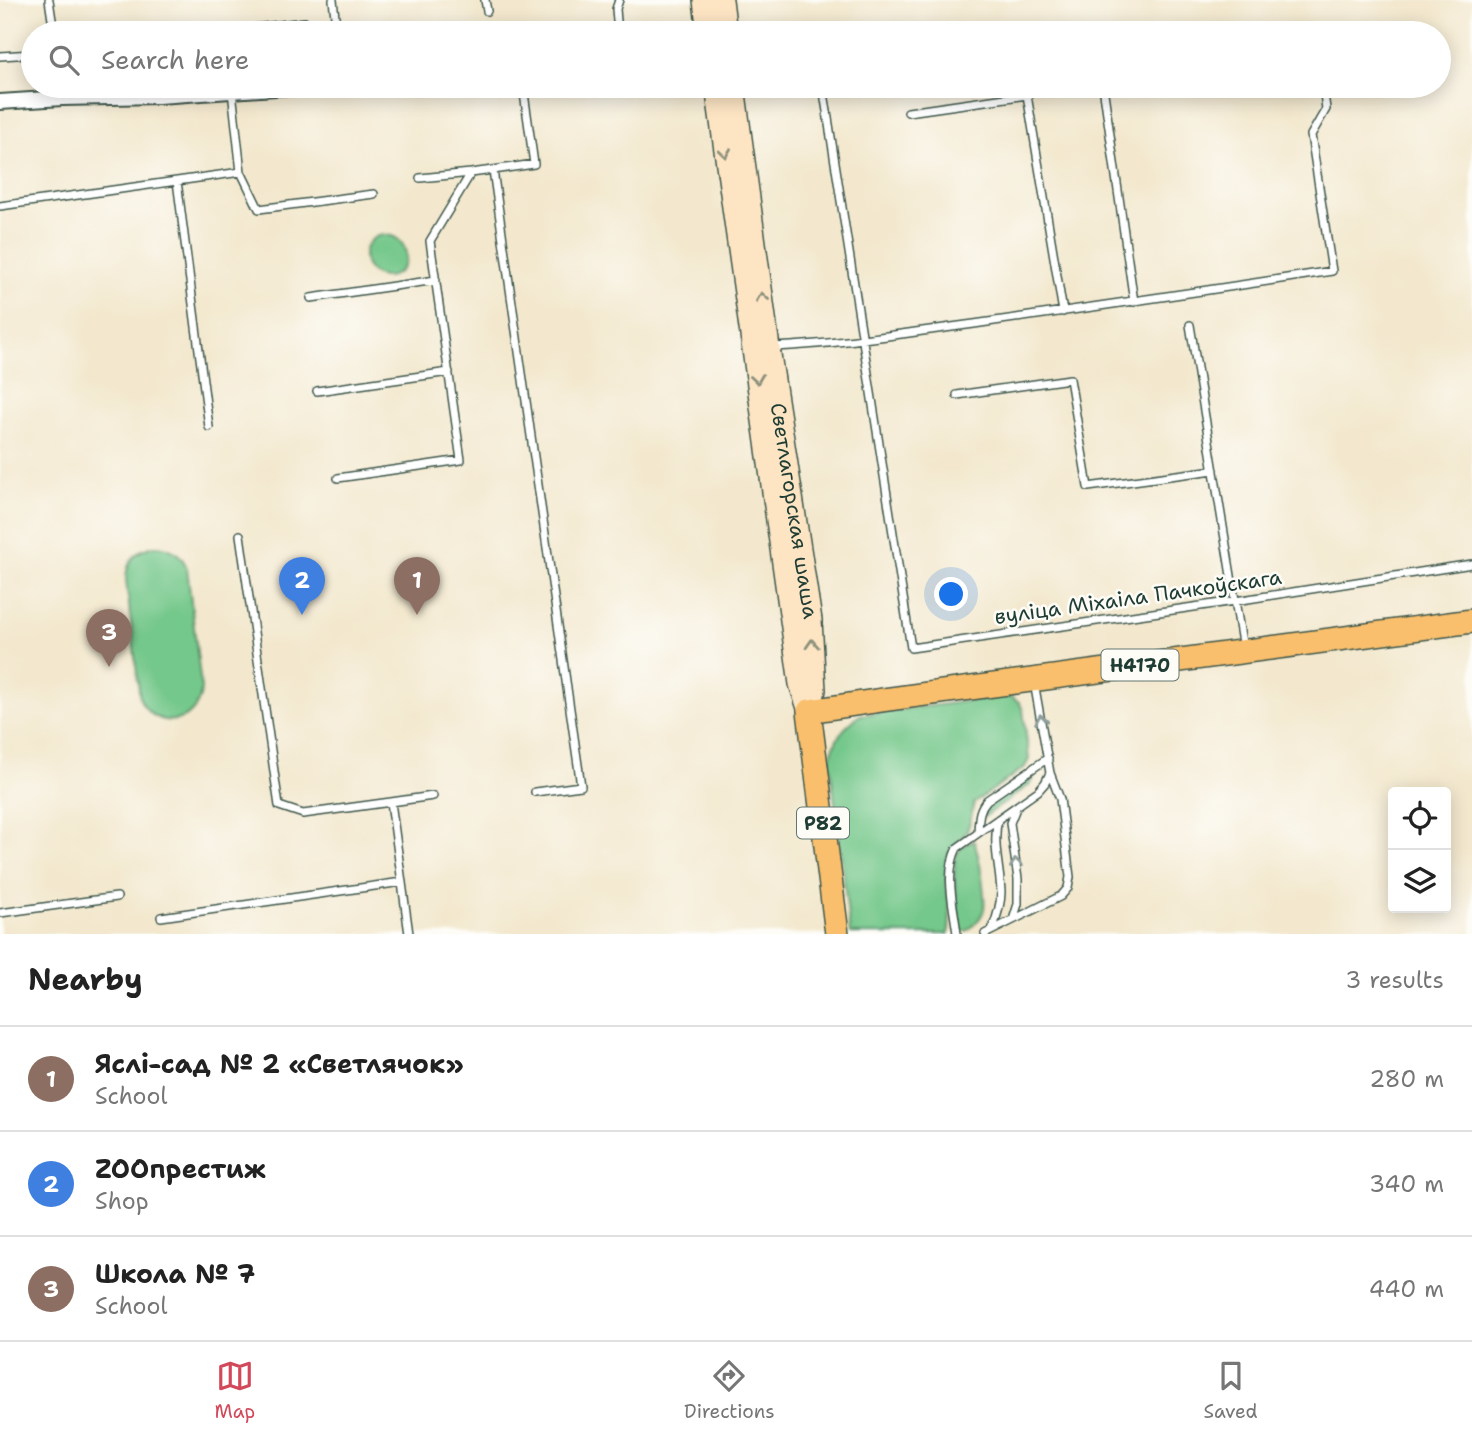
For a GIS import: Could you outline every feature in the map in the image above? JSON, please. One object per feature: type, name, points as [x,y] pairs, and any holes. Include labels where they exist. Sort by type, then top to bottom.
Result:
[{"type":"main road","points":[[704,0],[707,21]]},
{"type":"main road","points":[[722,0],[725,21]]},
{"type":"main road","points":[[718,98],[800,684],[809,711]]},
{"type":"main road","name":"Светлагорская шаша","points":[[736,98],[769,348],[811,620],[815,690],[809,711],[836,934]]},
{"type":"main road","name":"Н4170","points":[[809,711],[1472,621]]},
{"type":"street","points":[[0,102],[24,98]]},
{"type":"lane","points":[[50,0],[53,21]]},
{"type":"lane","points":[[333,0],[336,21]]},
{"type":"lane","points":[[485,0],[487,11]]},
{"type":"lane","points":[[617,21],[616,9],[619,0]]},
{"type":"lane","points":[[0,55],[21,54]]},
{"type":"lane","points":[[233,98],[241,172],[259,209],[374,194]]},
{"type":"lane","points":[[420,178],[534,164],[525,98]]},
{"type":"lane","points":[[825,98],[863,339]]},
{"type":"lane","points":[[908,112],[1006,98]]},
{"type":"lane","points":[[1027,98],[1063,312]]},
{"type":"lane","points":[[1105,98],[1134,302]]},
{"type":"lane","points":[[769,348],[863,339],[1063,312],[1332,271],[1311,135],[1326,109],[1324,98]]},
{"type":"lane","points":[[493,170],[582,786],[535,792]]},
{"type":"lane","points":[[0,206],[241,172]]},
{"type":"lane","points":[[338,478],[461,460],[430,241],[471,173]]},
{"type":"lane","points":[[177,181],[209,427]]},
{"type":"lane","points":[[311,298],[436,280]]},
{"type":"lane","points":[[1190,325],[1243,651]]},
{"type":"lane","name":"вуліца Міхаіла Пачкоўскага","points":[[863,339],[911,648],[1472,564]]},
{"type":"lane","points":[[317,391],[449,372]]},
{"type":"lane","points":[[957,395],[1070,379],[1088,487],[1214,470]]},
{"type":"lane","points":[[240,535],[279,806],[303,814],[433,796]]},
{"type":"lane","points":[[988,932],[1061,896],[1068,888],[1070,877],[1060,799],[1050,773],[1034,680]]},
{"type":"lane","points":[[978,832],[979,814],[987,800],[1048,758]]},
{"type":"lane","points":[[957,934],[950,872],[952,858],[957,849],[1038,791],[1050,773]]},
{"type":"lane","points":[[391,802],[409,934]]},
{"type":"lane","points":[[1013,920],[1018,905],[1018,879],[1010,823],[1017,807]]},
{"type":"lane","points":[[988,932],[999,912],[1001,894],[996,842],[998,819]]},
{"type":"lane","points":[[161,917],[402,882]]},
{"type":"lane","points":[[0,913],[117,897]]},
{"type":"green space","points":[[385,235],[400,241],[406,256],[400,271],[385,277],[370,271],[364,256],[370,241]]},
{"type":"green space","points":[[154,546],[174,551],[182,558],[187,568],[201,686],[194,709],[177,720],[156,717],[140,699],[126,574],[130,562],[137,554]]},
{"type":"green space","points":[[1009,696],[1019,702],[1023,710],[1029,759],[1025,767],[974,803],[967,830],[948,856],[945,871],[950,916],[948,934],[850,934],[830,760],[840,734],[860,715]]},
{"type":"green space","points":[[1028,777],[1033,778],[1029,785],[984,817],[983,813],[994,802]]},
{"type":"green space","points":[[974,841],[982,875],[984,909],[975,924],[963,931],[954,869],[957,854],[966,844]]},
{"type":"place","name":"ZOOпрестиж","points":[[302,615]]},
{"type":"place","name":"Яслі-сад № 2 «Светлячок»","points":[[417,615]]},
{"type":"place","name":"Школа № 7","points":[[109,667]]}]
